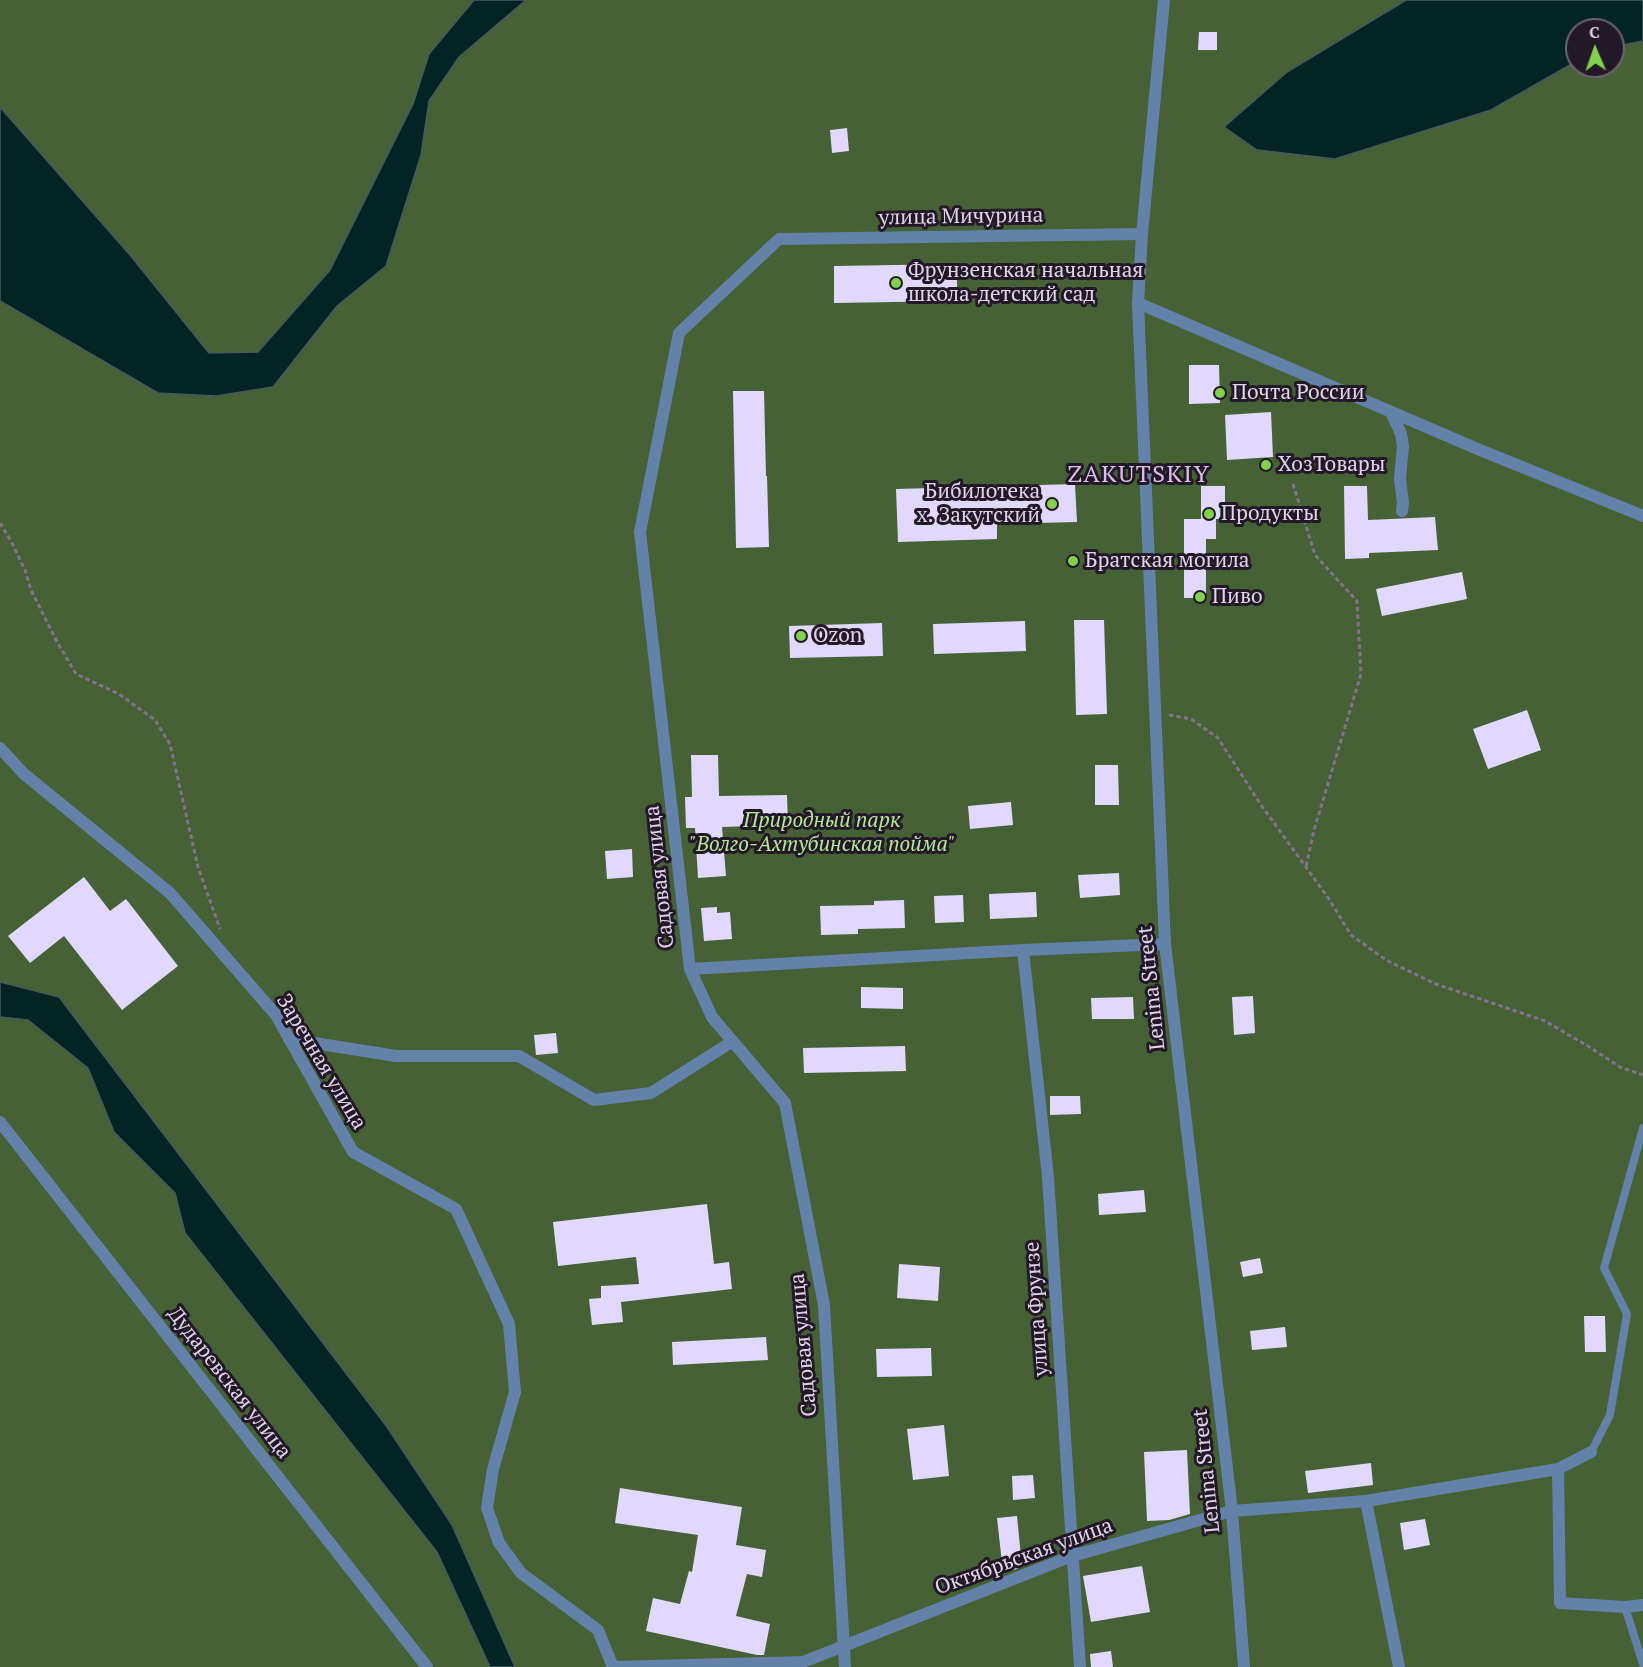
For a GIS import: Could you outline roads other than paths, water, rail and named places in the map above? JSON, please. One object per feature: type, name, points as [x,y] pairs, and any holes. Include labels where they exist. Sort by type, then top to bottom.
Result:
[{"type":"street","name":"Lenina Street","points":[[1164,0],[1142,234],[1138,303],[1165,944],[1232,1511],[1244,1667]]},
{"type":"street","name":"улица Мичурина","points":[[780,239],[1142,234]]},
{"type":"street","name":"Садовая улица","points":[[780,239],[679,333],[640,532],[690,969],[712,1017],[785,1103],[824,1305],[845,1667]]},
{"type":"street","points":[[1138,303],[1480,450],[1643,516]]},
{"type":"street","points":[[1391,412],[1399,428],[1403,446],[1400,479],[1402,511]]},
{"type":"street","name":"Заречная улица","points":[[0,747],[24,774],[170,893],[276,1016],[352,1152],[456,1209],[509,1324],[515,1392],[493,1469],[487,1508],[499,1544],[521,1574],[598,1630],[613,1667]]},
{"type":"street","points":[[690,969],[1165,944]]},
{"type":"street","name":"улица Фрунзе","points":[[1023,950],[1048,1177],[1080,1667]]},
{"type":"street","points":[[289,1039],[396,1056],[519,1056],[594,1100],[651,1093],[732,1041]]},
{"type":"street","name":"Дударевская улица","points":[[0,1122],[427,1667]]},
{"type":"street","name":"Октябрьская улица","points":[[613,1667],[803,1662],[1072,1556],[1232,1511],[1366,1501],[1558,1469],[1591,1452]]},
{"type":"street","points":[[1558,1469],[1560,1603],[1625,1607],[1643,1605]]},
{"type":"street","points":[[1366,1501],[1399,1667]]},
{"type":"lane","points":[[1591,1452],[1610,1415],[1627,1314],[1604,1268],[1643,1128]]},
{"type":"lane","points":[[1625,1607],[1643,1664]]},
{"type":"place","name":"Фрунзенская начальная школа-детский сад","points":[[896,283]]},
{"type":"place","name":"Почта России","points":[[1220,393]]},
{"type":"place","name":"ХозТовары","points":[[1266,465]]},
{"type":"place","name":"Бибилотека х. Закутский","points":[[1052,504]]},
{"type":"place","name":"Продукты","points":[[1209,514]]},
{"type":"place","name":"Братская могила","points":[[1073,561]]},
{"type":"place","name":"Пиво","points":[[1200,597]]},
{"type":"place","name":"Ozon","points":[[801,636]]},
{"type":"district","name":"ZAKUTSKIY","points":[[1139,475]]},
{"type":"park label","name":"Природный парк \"Волго-Ахтубинская пойма\"","points":[[822,833]]}]
